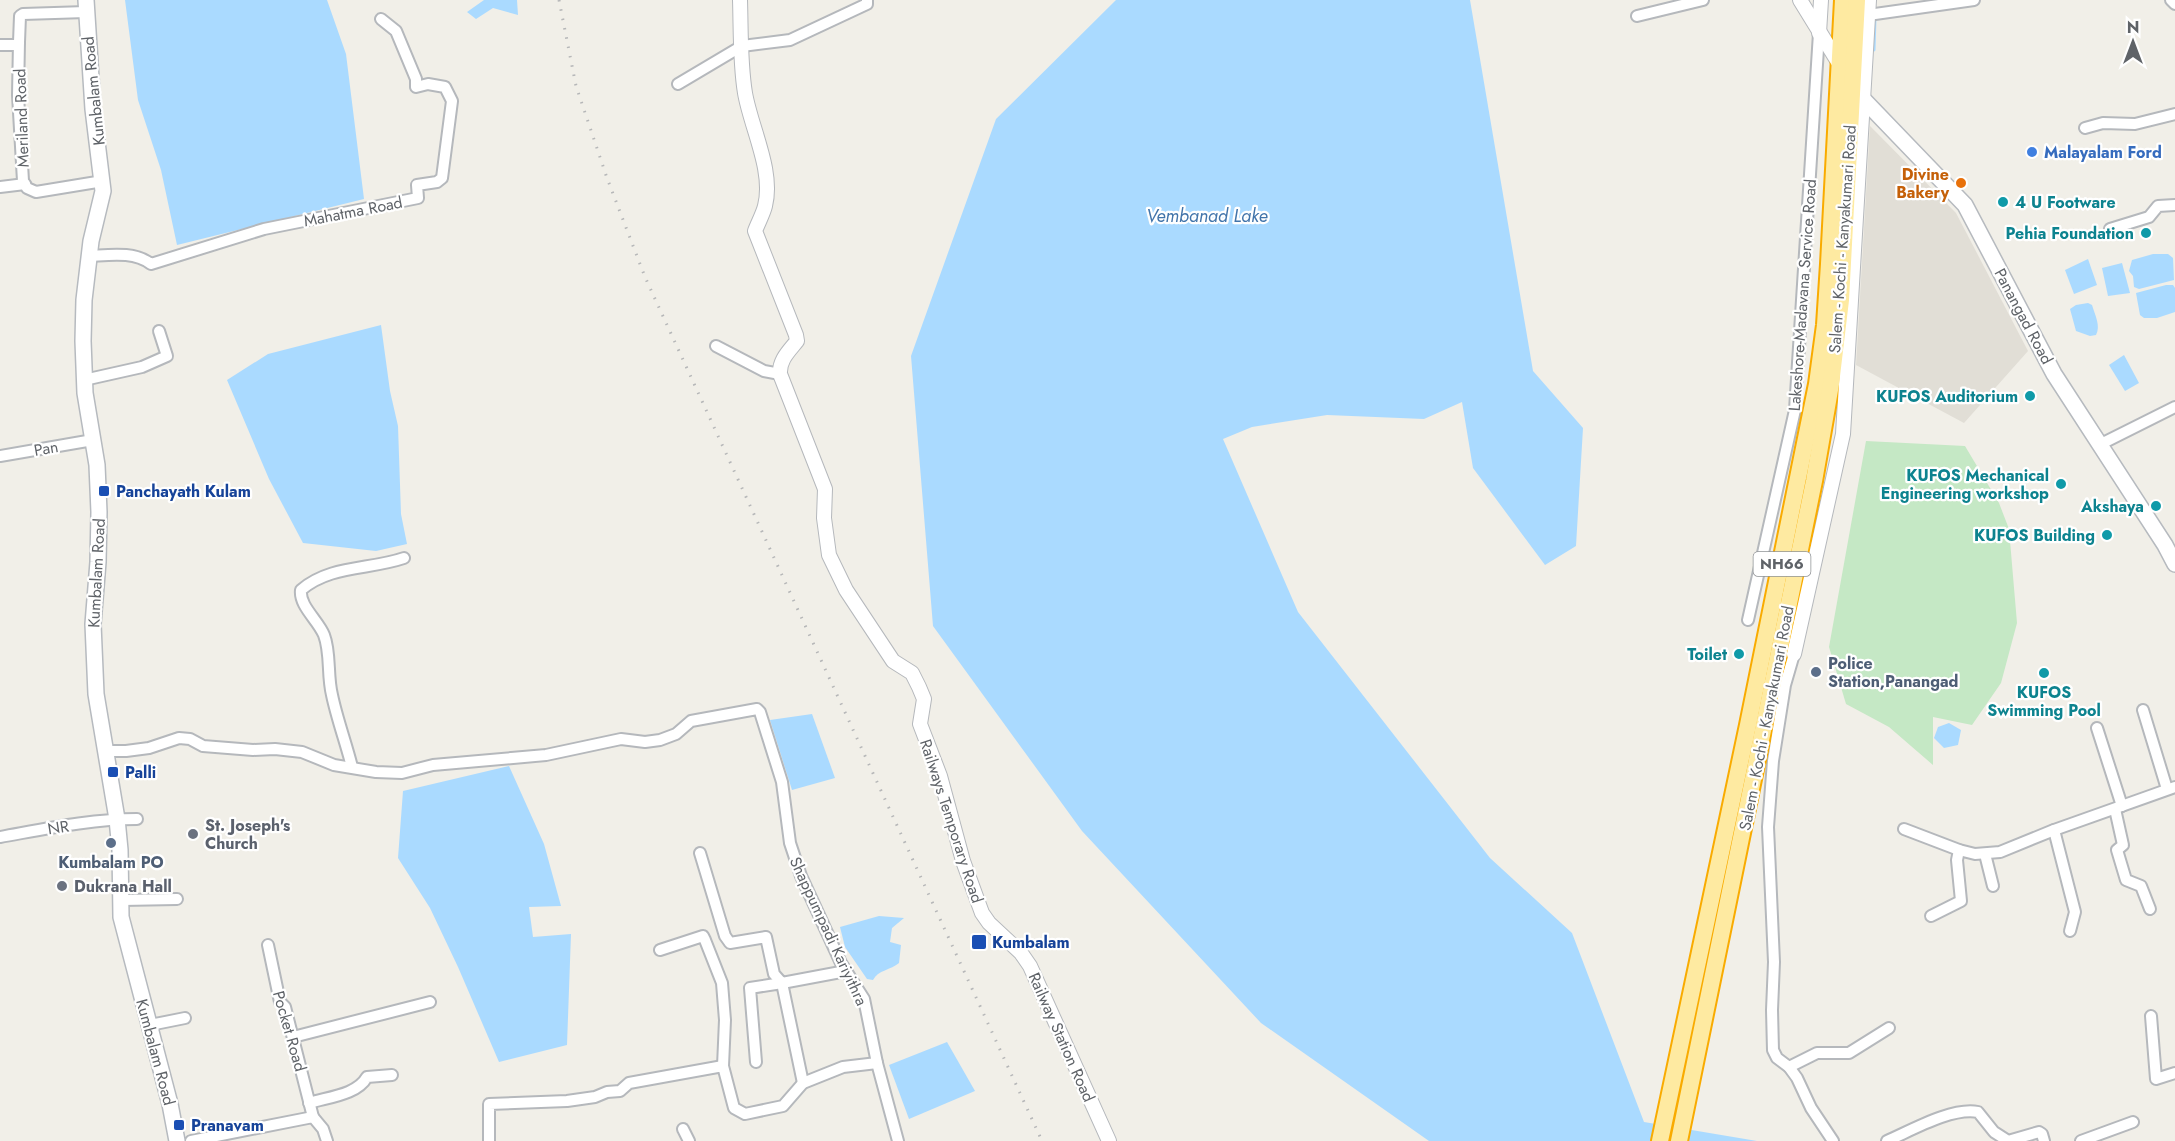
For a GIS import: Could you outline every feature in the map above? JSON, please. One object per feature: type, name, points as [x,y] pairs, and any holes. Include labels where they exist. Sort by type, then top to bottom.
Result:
[{"type":"highway","name":"Salem - Kochi - Kanyakumari Road","points":[[1660,1141],[1817,384],[1825,325],[1843,0]]},
{"type":"highway","name":"Salem - Kochi - Kanyakumari Road","points":[[1679,1141],[1814,482],[1831,384],[1841,300],[1857,0]]},
{"type":"highway","points":[[1840,65],[1853,85]]},
{"type":"main road","name":"Kumbalam Road","points":[[86,6],[93,109],[104,191],[91,241],[84,300],[84,380],[97,465],[99,512],[93,624],[96,694],[117,819],[121,917],[170,1104],[177,1141]]},
{"type":"main road","name":"Panangad Road","points":[[1853,85],[1863,99],[1965,205],[2054,374],[2175,564]]},
{"type":"street","points":[[716,346],[764,372],[780,374],[782,360],[797,341],[755,231],[765,205],[768,183],[765,161],[756,138],[745,92],[740,0]]},
{"type":"street","points":[[678,84],[742,46],[790,40],[867,4],[867,0]]},
{"type":"street","points":[[1637,16],[1703,0]]},
{"type":"street","points":[[1800,0],[1840,65]]},
{"type":"street","name":"Lakeshore-Madavana Service Road","points":[[1748,620],[1796,410],[1821,0]]},
{"type":"street","points":[[1833,1141],[1826,1133],[1797,1078],[1789,1067],[1777,1058],[1773,1050],[1774,962],[1768,827],[1773,761],[1785,685],[1844,434],[1869,0]]},
{"type":"street","points":[[1868,15],[1974,0]]},
{"type":"street","points":[[2171,0],[2175,4]]},
{"type":"street","name":"Meriland Road","points":[[86,6],[20,16],[18,95],[25,184],[27,188],[36,192],[103,181]]},
{"type":"street","name":"Mahatma Road","points":[[89,256],[131,255],[143,257],[151,264],[264,229],[418,198],[417,185],[437,182],[442,178],[452,101],[445,87],[428,84],[416,87],[412,69],[396,31],[381,19]]},
{"type":"street","points":[[0,45],[16,45],[19,42]]},
{"type":"street","points":[[2085,128],[2103,123],[2135,124],[2175,114]]},
{"type":"street","points":[[0,187],[25,184]]},
{"type":"street","points":[[2110,229],[2149,217],[2158,206],[2175,205]]},
{"type":"street","points":[[84,380],[142,367],[167,356],[159,330]]},
{"type":"street","name":"Railways Temporary Road","points":[[780,374],[825,489],[824,518],[829,555],[846,590],[893,661],[912,673],[924,699],[920,724],[940,776],[963,861],[982,914]]},
{"type":"street","points":[[2098,445],[2175,407]]},
{"type":"street","name":"Pan","points":[[0,456],[93,440]]},
{"type":"street","points":[[104,751],[149,748],[179,738],[190,739],[203,746],[302,752],[334,765],[352,767],[332,695],[328,669],[329,654],[324,635],[303,603],[300,596],[301,590],[312,580],[333,571],[386,564],[404,558]]},
{"type":"street","name":"Shappumpadi Kariyithra","points":[[352,767],[376,772],[402,773],[433,765],[546,755],[621,739],[645,742],[660,740],[676,734],[691,721],[757,709],[760,712],[782,782],[790,843],[801,876],[846,971],[864,999],[877,1063],[898,1141]]},
{"type":"street","points":[[1904,829],[1959,850],[1985,854],[2000,852],[2171,788],[2143,710]]},
{"type":"street","points":[[2097,728],[2119,807],[2123,845],[2117,850],[2126,880],[2141,886],[2150,909]]},
{"type":"street","name":"NR","points":[[0,837],[66,825],[137,819]]},
{"type":"street","points":[[2054,830],[2075,912],[2070,932]]},
{"type":"street","points":[[1931,916],[1961,901],[1957,860],[1959,850]]},
{"type":"street","points":[[700,853],[725,936],[730,943],[766,937],[774,974],[782,983],[803,1083]]},
{"type":"street","points":[[1985,854],[1994,886]]},
{"type":"street","points":[[122,900],[177,899]]},
{"type":"street","name":"Railway Station Road","points":[[982,914],[1022,953],[1030,966],[1109,1141]]},
{"type":"street","points":[[660,950],[703,936],[705,940],[722,983],[725,1020],[723,1066],[734,1108],[745,1113],[783,1106],[803,1083],[843,1067],[877,1063]]},
{"type":"street","name":"Pocket Road","points":[[268,945],[280,1002],[285,1007],[313,1117],[324,1129],[327,1141]]},
{"type":"street","points":[[756,1062],[750,988],[846,971]]},
{"type":"street","points":[[292,1037],[430,1002]]},
{"type":"street","points":[[2151,1016],[2156,1079],[2175,1073]]},
{"type":"street","points":[[150,1025],[185,1018]]},
{"type":"street","points":[[1789,1067],[1817,1053],[1849,1053],[1889,1028]]},
{"type":"street","points":[[489,1141],[489,1104],[567,1101],[595,1097],[607,1092],[620,1091],[629,1083],[723,1066]]},
{"type":"street","points":[[309,1102],[353,1090],[362,1085],[367,1077],[392,1075]]},
{"type":"street","points":[[1887,1141],[1941,1118],[1967,1110],[1978,1112],[1994,1132],[2008,1141],[2039,1132],[2044,1141]]},
{"type":"street","points":[[191,1141],[313,1117]]},
{"type":"street","points":[[2081,1141],[2133,1122]]},
{"type":"street","points":[[683,1129],[689,1141]]},
{"type":"shaded area","points":[[1870,126],[1956,213],[2028,351],[1964,423],[1856,365]]},
{"type":"green space","points":[[1866,441],[1965,446],[1999,503],[2009,529],[2017,623],[2001,683],[1972,725],[1933,717],[1933,765],[1889,727],[1846,704],[1829,647]]},
{"type":"water","points":[[125,0],[327,0],[346,54],[364,199],[177,245],[161,170],[138,100]]},
{"type":"water","points":[[484,0],[517,0],[518,15],[493,8],[476,19],[467,12]]},
{"type":"water","name":"Vembanad Lake","points":[[1116,0],[1470,0],[1533,371],[1583,428],[1576,546],[1545,565],[1473,468],[1462,402],[1424,419],[1327,415],[1252,427],[1223,439],[1298,612],[1490,858],[1572,933],[1644,1122],[1757,1141],[1429,1141],[1261,1023],[1082,831],[933,626],[911,356],[996,119]]},
{"type":"water","points":[[2153,254],[2168,254],[2173,258],[2174,280],[2139,289],[2134,287],[2133,276],[2129,271],[2132,260]]},
{"type":"water","points":[[2088,259],[2097,285],[2074,294],[2065,270]]},
{"type":"water","points":[[2122,263],[2130,293],[2108,296],[2102,268]]},
{"type":"water","points":[[2173,285],[2175,288],[2175,312],[2157,318],[2144,318],[2140,315],[2136,293]]},
{"type":"water","points":[[2088,303],[2092,305],[2098,324],[2096,335],[2090,336],[2076,331],[2070,309],[2076,305]]},
{"type":"water","points":[[381,325],[390,391],[398,426],[401,514],[407,544],[376,551],[303,543],[269,479],[227,380],[268,354]]},
{"type":"water","points":[[2124,355],[2139,383],[2125,391],[2109,365]]},
{"type":"water","points":[[812,714],[835,778],[792,790],[770,720]]},
{"type":"water","points":[[1949,723],[1961,730],[1958,745],[1944,748],[1934,738],[1938,727]]},
{"type":"water","points":[[509,766],[544,844],[561,906],[529,907],[533,937],[571,934],[567,1045],[499,1062],[430,908],[398,858],[403,791]]},
{"type":"water","points":[[879,916],[904,918],[892,928],[890,942],[901,945],[899,963],[878,974],[873,980],[867,979],[845,947],[840,927]]},
{"type":"water","points":[[947,1042],[975,1091],[909,1119],[889,1065]]},
{"type":"waterway","points":[[1874,50],[1875,18]]},
{"type":"railway","points":[[559,0],[576,86],[607,178],[645,277],[1042,1141]]},
{"type":"place","name":"Malayalam Ford","points":[[2032,152]]},
{"type":"place","name":"Divine Bakery","points":[[1961,183]]},
{"type":"place","name":"4 U Footware","points":[[2003,202]]},
{"type":"place","name":"Pehia Foundation","points":[[2146,233]]},
{"type":"place","name":"KUFOS Auditorium","points":[[2030,396]]},
{"type":"place","name":"KUFOS Mechanical Engineering workshop","points":[[2061,484]]},
{"type":"place","name":"Panchayath Kulam","points":[[104,491]]},
{"type":"place","name":"Akshaya","points":[[2156,506]]},
{"type":"place","name":"KUFOS Building","points":[[2107,535]]},
{"type":"place","name":"Toilet","points":[[1739,654]]},
{"type":"place","name":"Police Station,Panangad","points":[[1816,672]]},
{"type":"place","name":"KUFOS Swimming Pool","points":[[2044,673]]},
{"type":"place","name":"Palli","points":[[113,772]]},
{"type":"place","name":"St. Joseph's Church","points":[[193,834]]},
{"type":"place","name":"Kumbalam PO","points":[[111,843]]},
{"type":"place","name":"Dukrana Hall","points":[[62,886]]},
{"type":"place","name":"Kumbalam","points":[[979,942]]},
{"type":"place","name":"Pranavam","points":[[179,1125]]}]
